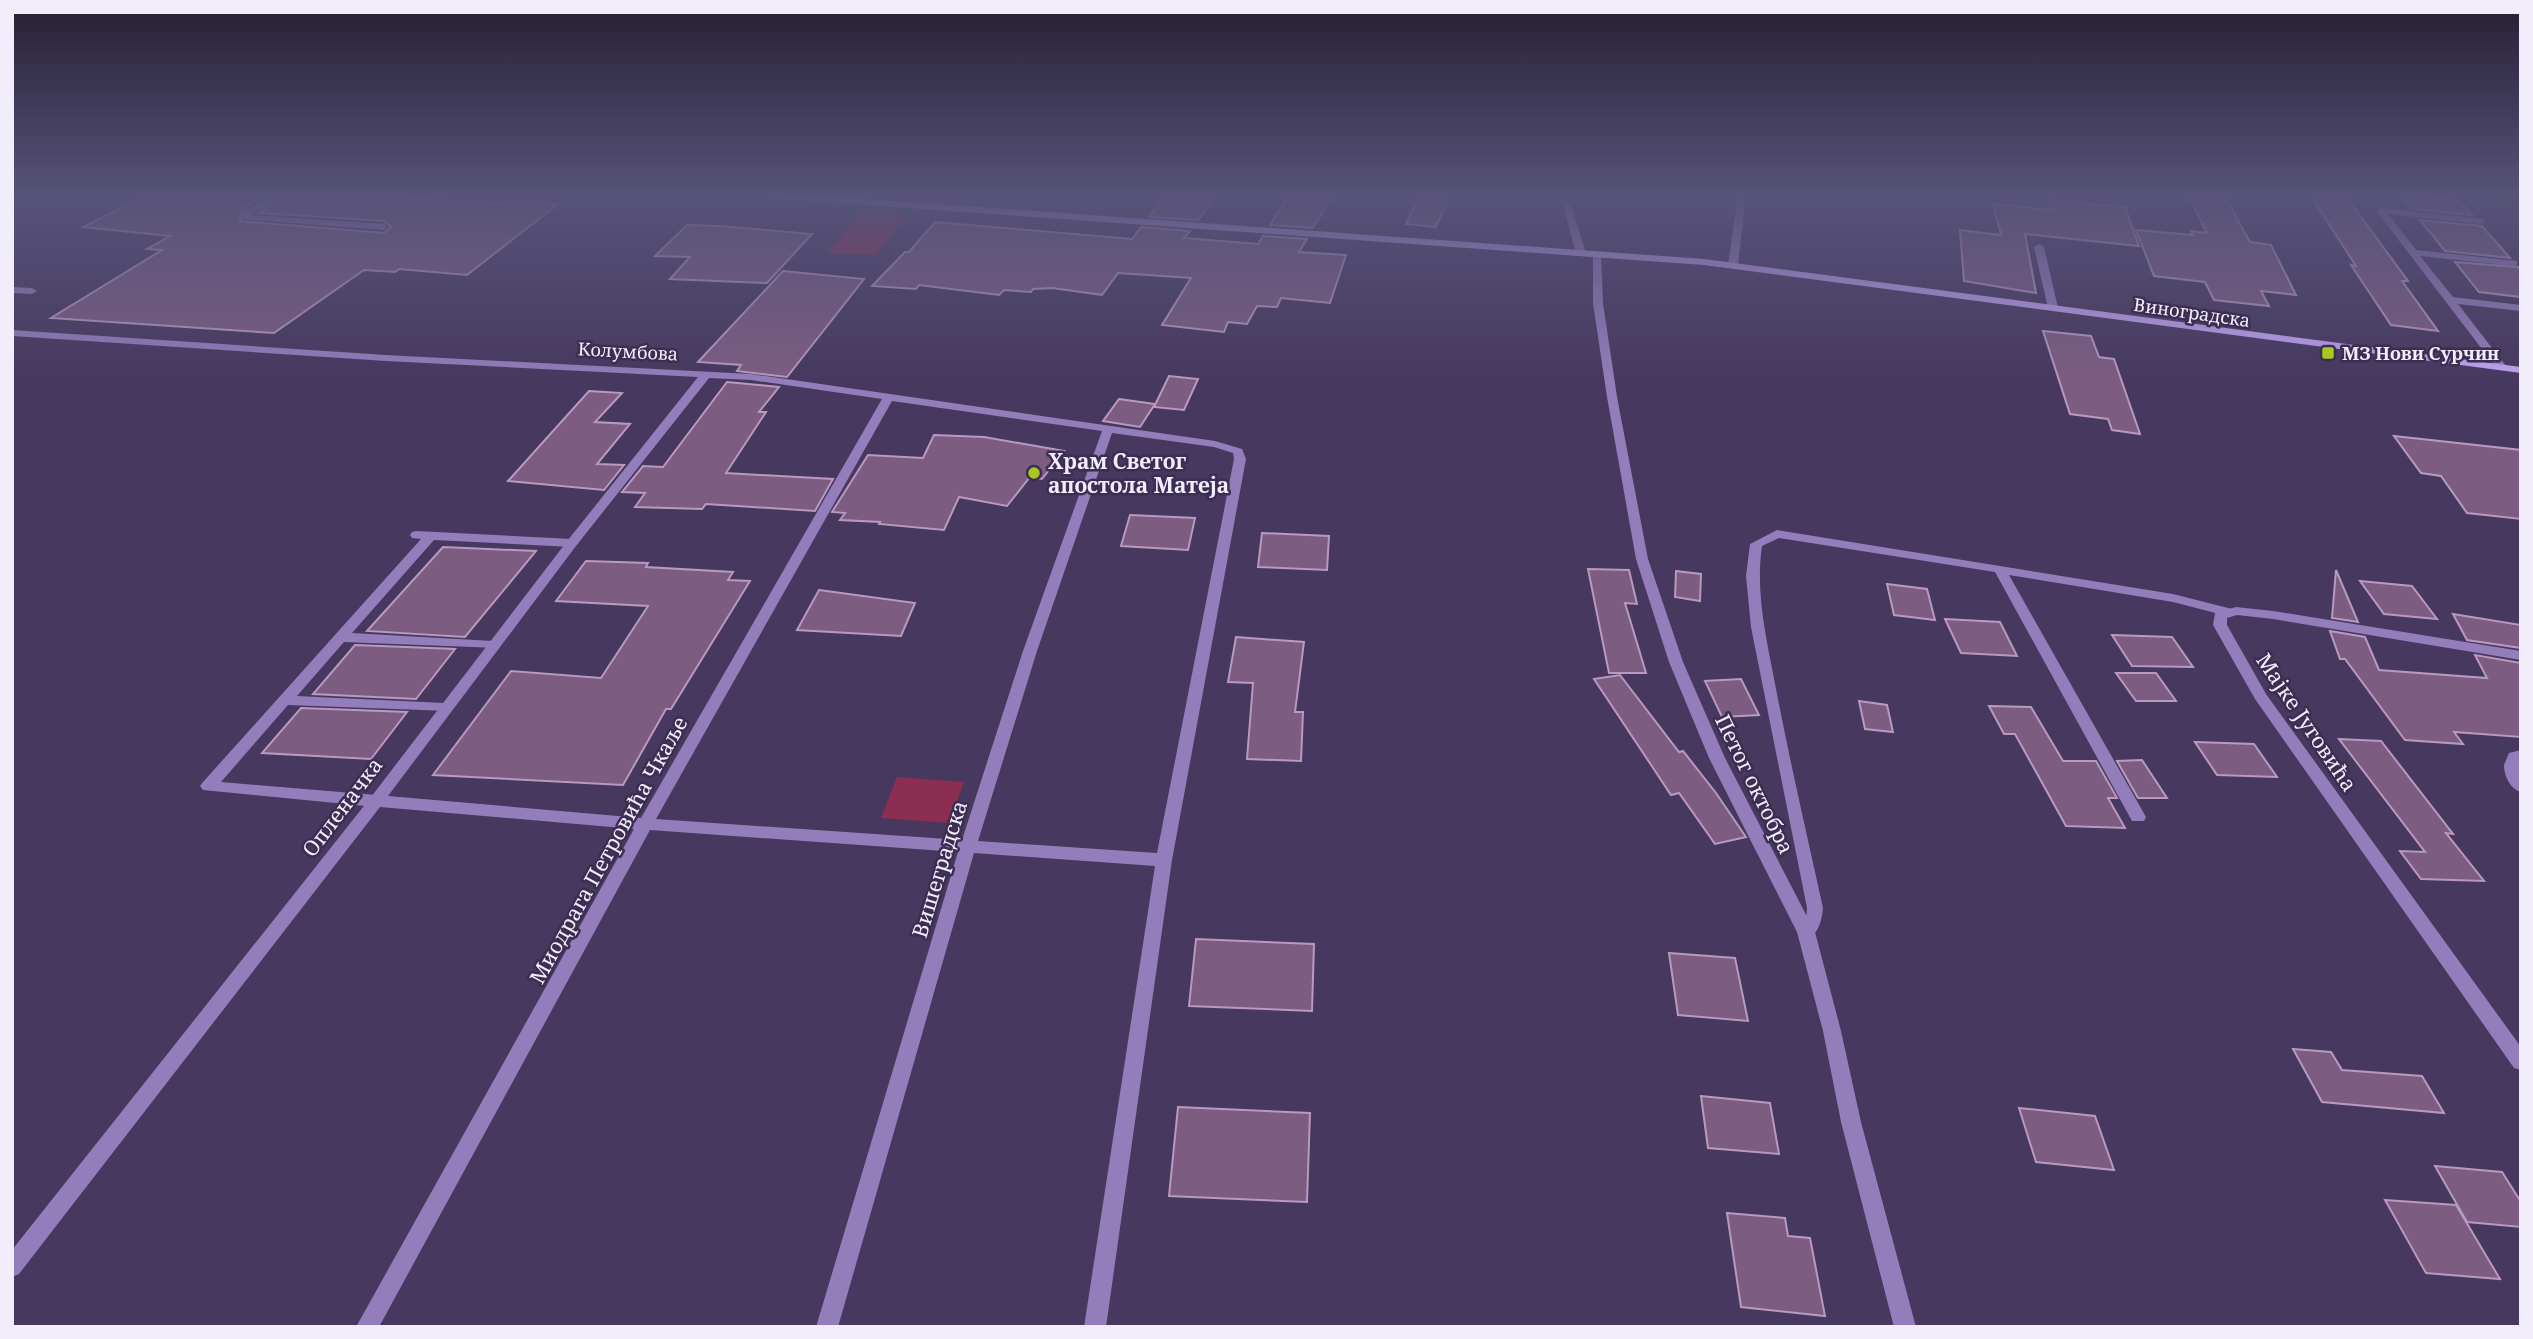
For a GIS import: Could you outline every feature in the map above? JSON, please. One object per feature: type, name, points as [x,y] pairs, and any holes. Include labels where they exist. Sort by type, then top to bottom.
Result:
[{"type":"street","name":"Петог октобра","points":[[1589,257],[1642,559],[1653,597],[1689,694],[1717,758],[1806,932],[1851,1122],[1905,1327]]},
{"type":"street","name":"Виноградска","points":[[1642,257],[1733,265],[1778,275],[2053,308],[2521,370]]},
{"type":"street","points":[[1733,265],[1734,257]]},
{"type":"street","points":[[2041,257],[2053,308]]},
{"type":"street","points":[[2416,257],[2502,368]]},
{"type":"street","points":[[2463,257],[2514,263]]},
{"type":"street","points":[[2420,278],[2489,366]]},
{"type":"street","points":[[12,290],[32,291]]},
{"type":"street","points":[[2450,300],[2521,308]]},
{"type":"street","name":"Колумбова","points":[[12,333],[386,358],[707,373],[889,396],[1224,446],[1237,451],[1240,459],[1164,860]]},
{"type":"street","name":"Опленачка","points":[[12,1267],[376,801],[444,708],[572,543],[707,373]]},
{"type":"street","name":"Миодрага Петровића Чкаље","points":[[367,1327],[645,824],[889,396]]},
{"type":"street","name":"Вишеградска","points":[[827,1327],[969,848],[1080,504],[1108,429]]},
{"type":"street","points":[[1806,932],[1814,921],[1815,908],[1775,721],[1757,623],[1753,574],[1756,544],[1777,534],[2173,598],[2227,612],[2273,615],[2521,656]]},
{"type":"street","points":[[416,535],[572,543]]},
{"type":"street","points":[[431,536],[208,786],[645,824],[1164,860],[1095,1327]]},
{"type":"street","points":[[1999,569],[2138,817]]},
{"type":"street","name":"Мајке Југовића","points":[[2227,612],[2220,616],[2220,625],[2260,696],[2521,1062]]},
{"type":"street","points":[[340,637],[493,645]]},
{"type":"street","points":[[284,700],[444,708]]},
{"type":"street","points":[[2521,755],[2514,757],[2510,765],[2513,777],[2521,787]]},
{"type":"shaded area","points":[[897,777],[964,782],[949,823],[881,818]]},
{"type":"building","points":[[150,257],[489,257],[467,275],[399,269],[395,272],[364,270],[274,333],[51,318]]},
{"type":"building","points":[[690,257],[790,257],[767,283],[670,279]]},
{"type":"building","points":[[900,257],[1345,257],[1330,303],[1281,298],[1277,307],[1257,306],[1247,324],[1228,322],[1224,332],[1162,325],[1191,278],[1118,273],[1102,295],[1052,288],[1033,289],[1031,292],[1004,290],[999,295],[919,285],[916,289],[872,286]]},
{"type":"building","points":[[1962,257],[2029,257],[2036,293],[1964,281]]},
{"type":"building","points":[[2147,257],[2277,257],[2296,295],[2261,291],[2269,306],[2214,300],[2205,282],[2154,276]]},
{"type":"building","points":[[2350,257],[2391,257],[2408,281],[2402,281],[2438,331],[2391,325],[2351,265],[2356,266]]},
{"type":"building","points":[[2455,262],[2518,267],[2521,270],[2521,297],[2479,292]]},
{"type":"building","points":[[783,271],[864,279],[787,377],[737,371],[741,365],[698,362]]},
{"type":"building","points":[[2043,331],[2091,336],[2099,357],[2114,359],[2140,434],[2112,430],[2108,419],[2070,414]]},
{"type":"building","points":[[1169,376],[1198,379],[1184,410],[1154,407]]},
{"type":"building","points":[[727,382],[779,387],[759,412],[766,412],[726,473],[833,479],[815,511],[706,504],[702,509],[635,507],[645,493],[622,492],[643,466],[663,467]]},
{"type":"building","points":[[589,391],[622,393],[595,422],[630,424],[597,464],[624,465],[604,490],[508,481]]},
{"type":"building","points":[[1119,399],[1155,404],[1140,427],[1103,421]]},
{"type":"building","points":[[934,435],[984,437],[1064,451],[1042,479],[1030,477],[1007,506],[959,497],[944,530],[840,520],[845,513],[832,512],[868,455],[923,458]]},
{"type":"building","points":[[2394,436],[2521,450],[2521,519],[2467,513],[2441,476],[2421,473]]},
{"type":"building","points":[[1130,515],[1195,518],[1188,550],[1121,546]]},
{"type":"building","points":[[1262,533],[1329,536],[1327,570],[1258,567]]},
{"type":"building","points":[[443,547],[536,551],[465,637],[367,631]]},
{"type":"building","points":[[586,561],[648,563],[646,567],[733,572],[728,580],[750,581],[671,709],[666,709],[623,785],[433,775],[511,671],[601,678],[648,606],[556,601]]},
{"type":"building","points":[[1588,569],[1629,570],[1637,604],[1625,603],[1646,673],[1609,673]]},
{"type":"building","points":[[2336,570],[2358,622],[2332,618]]},
{"type":"building","points":[[1676,571],[1701,574],[1700,601],[1675,597]]},
{"type":"building","points":[[2360,581],[2412,586],[2437,619],[2384,614]]},
{"type":"building","points":[[1887,584],[1927,589],[1935,620],[1894,615]]},
{"type":"building","points":[[819,590],[915,603],[901,636],[797,630]]},
{"type":"building","points":[[2453,614],[2521,625],[2521,648],[2467,640]]},
{"type":"building","points":[[1945,619],[2000,622],[2017,656],[1961,653]]},
{"type":"building","points":[[2330,631],[2365,637],[2379,670],[2487,678],[2475,655],[2521,663],[2521,737],[2454,732],[2463,744],[2405,740],[2345,659],[2340,659]]},
{"type":"building","points":[[2112,635],[2172,637],[2193,667],[2132,666]]},
{"type":"building","points":[[1236,637],[1304,642],[1295,712],[1303,712],[1301,761],[1247,759],[1253,683],[1228,682]]},
{"type":"building","points":[[355,645],[455,649],[416,699],[313,694]]},
{"type":"building","points":[[2116,673],[2156,673],[2176,701],[2136,701]]},
{"type":"building","points":[[1620,675],[1679,752],[1683,751],[1716,793],[1746,837],[1715,844],[1679,793],[1671,795],[1594,679]]},
{"type":"building","points":[[1741,679],[1759,715],[1722,717],[1705,681]]},
{"type":"building","points":[[1859,701],[1887,705],[1893,732],[1865,729]]},
{"type":"building","points":[[1989,706],[2031,707],[2063,761],[2096,761],[2117,798],[2108,798],[2125,828],[2066,826],[2015,734],[2004,734]]},
{"type":"building","points":[[301,708],[407,712],[371,759],[262,753]]},
{"type":"building","points":[[2339,739],[2381,741],[2453,834],[2446,833],[2484,881],[2421,879],[2400,851],[2425,852]]},
{"type":"building","points":[[2195,742],[2254,744],[2277,777],[2217,775]]},
{"type":"building","points":[[2142,760],[2167,798],[2138,798],[2117,761]]},
{"type":"building","points":[[1196,939],[1314,944],[1312,1011],[1189,1006]]},
{"type":"building","points":[[1669,953],[1735,958],[1748,1021],[1678,1015]]},
{"type":"building","points":[[2293,1049],[2331,1052],[2342,1070],[2422,1076],[2444,1113],[2322,1102]]},
{"type":"building","points":[[1701,1096],[1770,1103],[1779,1154],[1708,1148]]},
{"type":"building","points":[[1178,1107],[1310,1113],[1307,1202],[1169,1196]]},
{"type":"building","points":[[2019,1108],[2095,1116],[2114,1170],[2036,1162]]},
{"type":"building","points":[[2435,1166],[2502,1172],[2521,1202],[2521,1227],[2467,1222]]},
{"type":"building","points":[[2385,1200],[2456,1205],[2500,1279],[2426,1273]]},
{"type":"building","points":[[1727,1213],[1785,1218],[1788,1236],[1810,1238],[1825,1316],[1741,1307]]},
{"type":"place","name":"МЗ Нови Сурчин","points":[[2328,353]]},
{"type":"place","name":"Храм Светог апостола Матеја","points":[[1034,473]]}]
